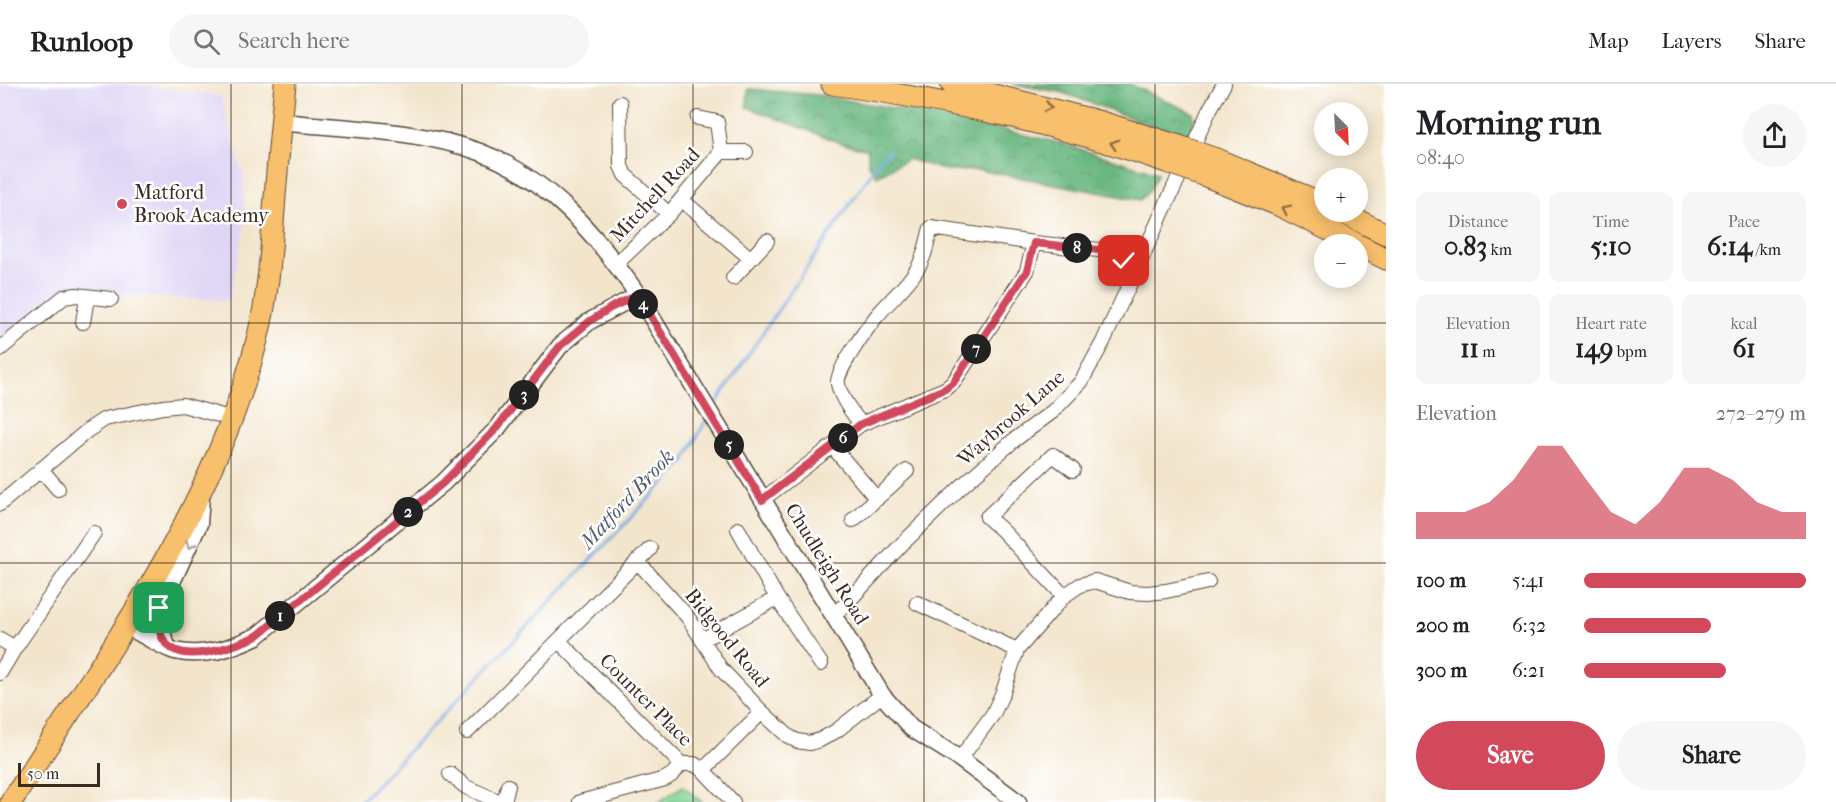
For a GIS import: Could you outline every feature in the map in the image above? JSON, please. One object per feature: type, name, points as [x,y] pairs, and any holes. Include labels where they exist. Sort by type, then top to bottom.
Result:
[{"type":"main road","points":[[832,84],[945,102],[1041,123],[1141,153],[1172,154]]},
{"type":"main road","points":[[951,84],[1090,118],[1172,154],[1314,201]]},
{"type":"main road","points":[[10,802],[77,702],[187,519],[233,419],[259,333],[266,293],[285,85]]},
{"type":"main road","points":[[1211,167],[1335,234]]},
{"type":"main road","points":[[1361,222],[1386,234]]},
{"type":"main road","points":[[1368,250],[1386,259]]},
{"type":"street","name":"Waybrook Lane","points":[[833,614],[844,606],[902,544],[964,484],[1012,441],[1052,412],[1081,382],[1103,342],[1210,109],[1224,84]]},
{"type":"street","points":[[620,103],[621,166],[630,180],[669,214]]},
{"type":"street","name":"Mitchell Road","points":[[616,264],[669,214],[721,152],[717,122],[698,118]]},
{"type":"street","name":"Chudleigh Road","points":[[281,122],[416,136],[460,146],[494,158],[520,172],[556,199],[587,229],[638,295],[882,695],[911,728],[960,759],[1018,802]]},
{"type":"street","name":"Mitchell Road","points":[[721,152],[746,152]]},
{"type":"street","points":[[682,200],[750,258]]},
{"type":"street","points":[[861,424],[845,402],[838,384],[838,377],[875,318],[916,271],[924,254],[931,228],[1108,251],[1119,255],[1124,261]]},
{"type":"street","points":[[733,278],[767,240]]},
{"type":"street","points":[[762,500],[861,424],[945,389],[953,383],[1027,271],[1034,243]]},
{"type":"street","points":[[125,625],[175,651],[197,653],[231,648],[257,636],[443,483],[496,429],[560,346],[590,321],[612,307],[638,295]]},
{"type":"street","points":[[0,349],[64,297],[111,299]]},
{"type":"street","points":[[83,322],[87,298]]},
{"type":"street","points":[[2,497],[105,419],[163,406],[183,405],[233,419]]},
{"type":"street","points":[[832,446],[877,499]]},
{"type":"street","points":[[1064,596],[987,517],[1053,455],[1073,470]]},
{"type":"street","points":[[41,469],[58,489]]},
{"type":"street","points":[[853,520],[907,471]]},
{"type":"street","points":[[168,648],[161,635],[159,608],[199,524],[202,489]]},
{"type":"street","points":[[738,529],[777,598],[820,664]]},
{"type":"street","points":[[0,673],[94,533]]},
{"type":"street","points":[[467,732],[650,549]]},
{"type":"street","name":"Bidgood Road","points":[[637,561],[687,616],[721,669],[762,712],[788,736],[797,741],[820,740],[836,731],[882,695]]},
{"type":"street","points":[[960,759],[993,714],[1003,693],[1017,650],[1064,596],[1080,585],[1095,581],[1130,591],[1148,593],[1208,582]]},
{"type":"street","points":[[702,640],[777,598]]},
{"type":"street","points":[[917,603],[1017,650]]},
{"type":"street","points":[[0,639],[15,648]]},
{"type":"street","name":"Counter Place","points":[[559,641],[681,764],[694,764],[703,770],[762,712]]},
{"type":"street","points":[[580,802],[665,778],[673,774],[681,764]]},
{"type":"street","points":[[703,770],[733,802]]},
{"type":"street","points":[[450,774],[466,787],[502,802],[508,786]]},
{"type":"shaded area","name":"Matford Brook Academy","points":[[0,84],[131,84],[221,96],[244,178],[244,231],[229,301],[59,291],[0,338]]},
{"type":"green space","points":[[1011,84],[1130,84],[1193,113],[1194,124],[1186,138],[1061,92]]},
{"type":"green space","points":[[748,89],[818,95],[961,120],[1060,143],[1158,173],[1149,191],[1140,200],[979,170],[948,171],[908,159],[877,176],[868,164],[868,149],[844,144],[747,107]]},
{"type":"green space","points":[[683,786],[702,802],[659,802]]},
{"type":"waterway","name":"Matford Brook","points":[[714,407],[878,163],[890,150]]},
{"type":"waterway","name":"Matford Brook","points":[[360,802],[684,462],[706,420]]},
{"type":"place","name":"Matford Brook Academy","points":[[122,204]]},
{"type":"route","points":[[159,608],[161,635],[168,648],[175,651],[214,652],[231,648],[257,636],[443,483],[496,429],[560,346],[590,321],[612,307],[638,295],[762,500],[861,424],[945,389],[953,383],[1027,271],[1034,243],[1108,251],[1119,255],[1124,261]]}]
